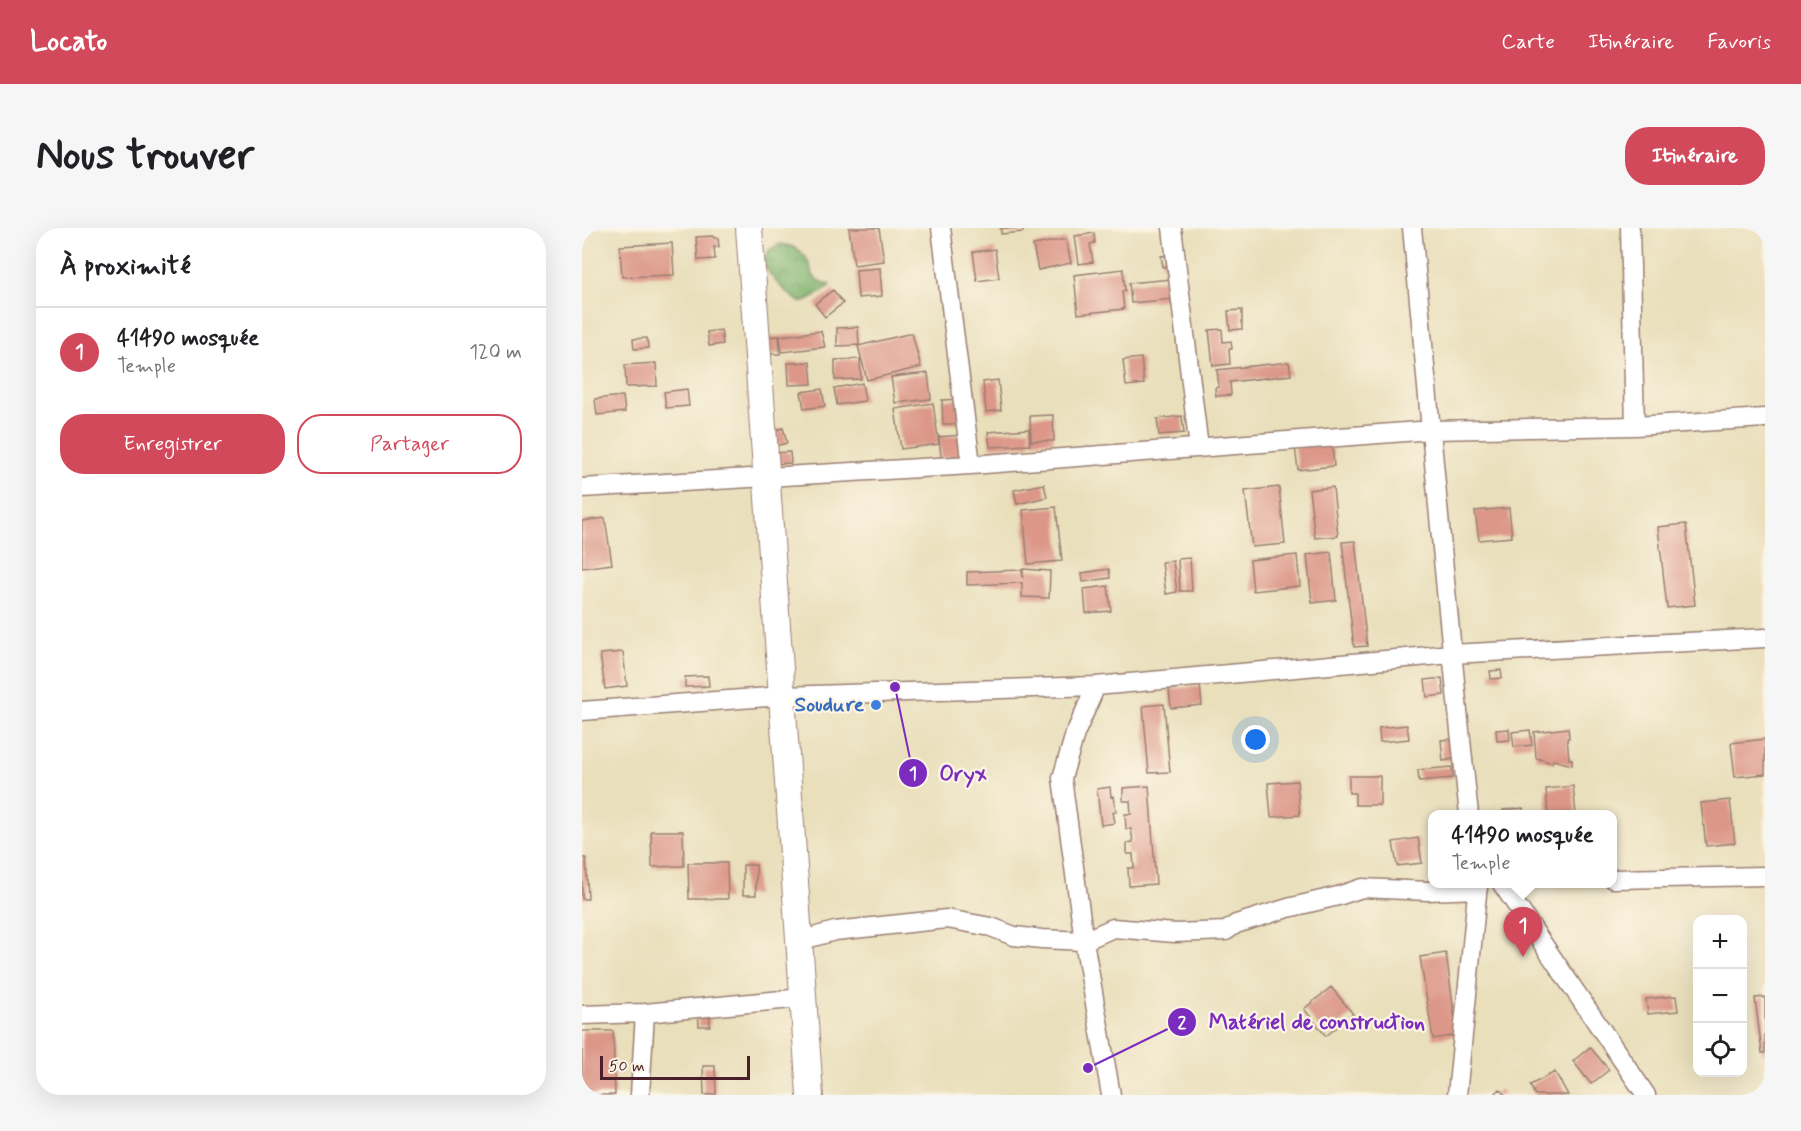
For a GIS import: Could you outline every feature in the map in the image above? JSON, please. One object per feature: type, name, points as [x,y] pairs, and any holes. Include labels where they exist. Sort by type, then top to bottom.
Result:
[{"type":"street","points":[[749,228],[810,1095]]},
{"type":"street","points":[[941,228],[971,465]]},
{"type":"street","points":[[1172,228],[1199,448]]},
{"type":"street","points":[[1412,228],[1432,430],[1450,654],[1469,810]]},
{"type":"street","points":[[1630,228],[1635,426]]},
{"type":"street","points":[[582,488],[971,465],[1432,430],[1635,426],[1765,418]]},
{"type":"street","points":[[582,711],[782,696],[1096,686],[1450,654],[1765,638]]},
{"type":"street","points":[[1096,686],[1075,734],[1062,778],[1084,941],[1111,1095]]},
{"type":"street","points":[[1617,879],[1765,876]]},
{"type":"street","points":[[799,941],[835,931],[947,919],[991,927],[1014,936],[1084,941],[1113,928],[1175,933],[1226,931],[1236,924],[1362,888],[1428,891],[1458,888]]},
{"type":"street","points":[[1457,1095],[1478,888]]},
{"type":"street","points":[[1505,888],[1646,1095]]},
{"type":"street","points":[[582,1016],[645,1013],[803,998]]},
{"type":"street","points":[[640,1095],[645,1013]]},
{"type":"green space","points":[[780,244],[800,251],[806,257],[816,279],[830,285],[824,291],[801,303],[789,294],[763,263],[769,250]]},
{"type":"building","points":[[849,228],[879,228],[884,261],[854,265]]},
{"type":"building","points":[[1001,228],[1023,228],[1023,232],[1001,234]]},
{"type":"building","points":[[1094,233],[1095,243],[1090,244],[1093,262],[1079,264],[1075,236]]},
{"type":"building","points":[[696,237],[718,238],[719,247],[714,247],[715,259],[698,260]]},
{"type":"building","points":[[1066,239],[1071,263],[1038,270],[1033,245]]},
{"type":"building","points":[[672,243],[674,275],[622,277],[620,246]]},
{"type":"building","points":[[995,249],[999,278],[977,281],[973,252]]},
{"type":"building","points":[[1169,255],[1171,266],[1163,267],[1161,256]]},
{"type":"building","points":[[880,268],[882,296],[858,298],[856,270]]},
{"type":"building","points":[[1123,269],[1124,309],[1078,314],[1074,275]]},
{"type":"building","points":[[1172,279],[1174,299],[1131,303],[1129,283]]},
{"type":"building","points":[[833,290],[843,303],[825,317],[815,304]]},
{"type":"building","points":[[1242,310],[1242,329],[1230,330],[1228,311]]},
{"type":"building","points":[[858,327],[859,345],[837,346],[837,328]]},
{"type":"building","points":[[1222,329],[1223,342],[1231,341],[1230,364],[1213,366],[1209,330]]},
{"type":"building","points":[[721,330],[723,344],[709,346],[707,332]]},
{"type":"building","points":[[821,331],[825,347],[782,352],[780,336]]},
{"type":"building","points":[[912,333],[921,367],[867,380],[858,346]]},
{"type":"building","points":[[779,336],[780,354],[767,354],[766,337]]},
{"type":"building","points":[[647,338],[648,348],[634,349],[633,339]]},
{"type":"building","points":[[1141,358],[1144,384],[1126,386],[1123,360]]},
{"type":"building","points":[[860,359],[861,379],[835,380],[835,360]]},
{"type":"building","points":[[810,362],[812,384],[789,385],[788,363]]},
{"type":"building","points":[[1289,362],[1291,375],[1230,382],[1231,395],[1216,396],[1215,388],[1219,387],[1217,370]]},
{"type":"building","points":[[656,363],[657,386],[626,387],[625,365]]},
{"type":"building","points":[[928,373],[931,399],[895,403],[891,377]]},
{"type":"building","points":[[998,380],[1001,410],[986,412],[983,382]]},
{"type":"building","points":[[862,383],[865,401],[837,405],[834,388]]},
{"type":"building","points":[[687,389],[689,406],[666,408],[664,392]]},
{"type":"building","points":[[822,389],[825,406],[804,409],[801,392]]},
{"type":"building","points":[[623,396],[625,412],[597,415],[595,399]]},
{"type":"building","points":[[960,399],[961,424],[943,424],[942,400]]},
{"type":"building","points":[[933,403],[939,444],[901,449],[895,409]]},
{"type":"building","points":[[1053,415],[1054,441],[1031,441],[1030,416]]},
{"type":"building","points":[[1182,416],[1184,433],[1159,435],[1157,419]]},
{"type":"building","points":[[783,428],[787,443],[775,446],[771,431]]},
{"type":"building","points":[[1029,429],[1030,445],[990,447],[988,432]]},
{"type":"building","points":[[962,435],[965,455],[941,458],[939,437]]},
{"type":"building","points":[[1332,443],[1334,466],[1298,470],[1295,447]]},
{"type":"building","points":[[790,452],[791,463],[773,464],[772,453]]},
{"type":"building","points":[[1044,484],[1047,497],[1017,504],[1014,490]]},
{"type":"building","points":[[1279,487],[1285,544],[1252,547],[1245,491]]},
{"type":"building","points":[[1333,487],[1338,536],[1315,538],[1309,490]]},
{"type":"building","points":[[1056,507],[1062,561],[1028,564],[1023,510]]},
{"type":"building","points":[[1509,508],[1512,537],[1479,540],[1475,511]]},
{"type":"building","points":[[605,518],[612,564],[582,568],[582,521]]},
{"type":"building","points":[[1686,524],[1695,605],[1667,608],[1658,527]]},
{"type":"building","points":[[1355,541],[1367,646],[1354,647],[1342,542]]},
{"type":"building","points":[[1331,552],[1336,600],[1312,603],[1307,555]]},
{"type":"building","points":[[1297,555],[1300,586],[1253,591],[1250,560]]},
{"type":"building","points":[[1190,558],[1192,591],[1180,591],[1178,559]]},
{"type":"building","points":[[1173,561],[1177,592],[1166,594],[1162,562]]},
{"type":"building","points":[[1023,569],[1050,571],[1049,598],[1022,597],[1022,583],[967,585],[967,572],[1022,570],[1023,578]]},
{"type":"building","points":[[1109,569],[1110,578],[1083,582],[1082,573]]},
{"type":"building","points":[[1108,586],[1111,611],[1086,613],[1084,589]]},
{"type":"building","points":[[623,652],[627,686],[605,689],[600,654]]},
{"type":"building","points":[[1501,670],[1502,678],[1491,679],[1490,671]]},
{"type":"building","points":[[708,676],[709,686],[685,687],[685,677]]},
{"type":"building","points":[[1442,678],[1444,695],[1427,697],[1425,680]]},
{"type":"building","points":[[1200,686],[1202,705],[1171,708],[1169,689]]},
{"type":"building","points":[[1164,704],[1170,772],[1149,773],[1143,706]]},
{"type":"building","points":[[1407,725],[1409,739],[1380,742],[1379,728]]},
{"type":"building","points":[[1568,728],[1569,759],[1572,759],[1572,765],[1553,760],[1552,763],[1536,758],[1534,732]]},
{"type":"building","points":[[1509,729],[1510,740],[1497,741],[1496,730]]},
{"type":"building","points":[[1530,730],[1532,745],[1514,747],[1512,732]]},
{"type":"building","points":[[1451,739],[1454,759],[1443,761],[1441,740]]},
{"type":"building","points":[[1765,739],[1765,774],[1735,777],[1731,743]]},
{"type":"building","points":[[1452,767],[1453,778],[1419,781],[1418,770]]},
{"type":"building","points":[[1349,776],[1380,776],[1380,805],[1355,805],[1355,793],[1349,793]]},
{"type":"building","points":[[1297,781],[1300,815],[1271,817],[1268,783]]},
{"type":"building","points":[[1149,786],[1156,884],[1129,886],[1128,868],[1134,868],[1133,854],[1127,854],[1127,843],[1133,842],[1131,829],[1126,829],[1125,814],[1131,814],[1130,801],[1123,801],[1123,788]]},
{"type":"building","points":[[1573,786],[1576,810],[1548,810],[1546,789]]},
{"type":"building","points":[[1110,787],[1111,797],[1114,796],[1115,823],[1101,825],[1097,789]]},
{"type":"building","points":[[1730,800],[1735,843],[1706,846],[1701,803]]},
{"type":"building","points":[[651,831],[683,831],[684,866],[652,867]]},
{"type":"building","points":[[1418,838],[1422,863],[1397,866],[1393,842]]},
{"type":"building","points":[[582,858],[586,858],[588,899],[582,899]]},
{"type":"building","points":[[688,863],[727,863],[728,899],[689,899]]},
{"type":"building","points":[[743,865],[756,865],[756,895],[743,895]]},
{"type":"building","points":[[1446,953],[1457,1035],[1433,1039],[1420,957]]},
{"type":"building","points":[[1331,987],[1353,1014],[1326,1036],[1304,1009]]},
{"type":"building","points":[[1676,996],[1678,1011],[1648,1014],[1646,999]]},
{"type":"building","points":[[1765,997],[1765,1053],[1762,1053],[1755,998]]},
{"type":"building","points":[[709,1009],[710,1026],[699,1026],[698,1010]]},
{"type":"building","points":[[582,1031],[613,1031],[615,1095],[582,1095]]},
{"type":"building","points":[[1590,1047],[1609,1070],[1591,1084],[1573,1061]]},
{"type":"building","points":[[703,1066],[715,1066],[716,1094],[704,1095]]},
{"type":"building","points":[[1555,1072],[1568,1095],[1535,1095],[1530,1085]]},
{"type":"building","points":[[1500,1089],[1505,1095],[1494,1095]]},
{"type":"place","name":"Oryx","points":[[895,687]]},
{"type":"place","name":"Soudure","points":[[876,705]]},
{"type":"place","name":"41490 mosquée","points":[[1523,957]]},
{"type":"place","name":"Matériel de construction","points":[[1088,1068]]}]
